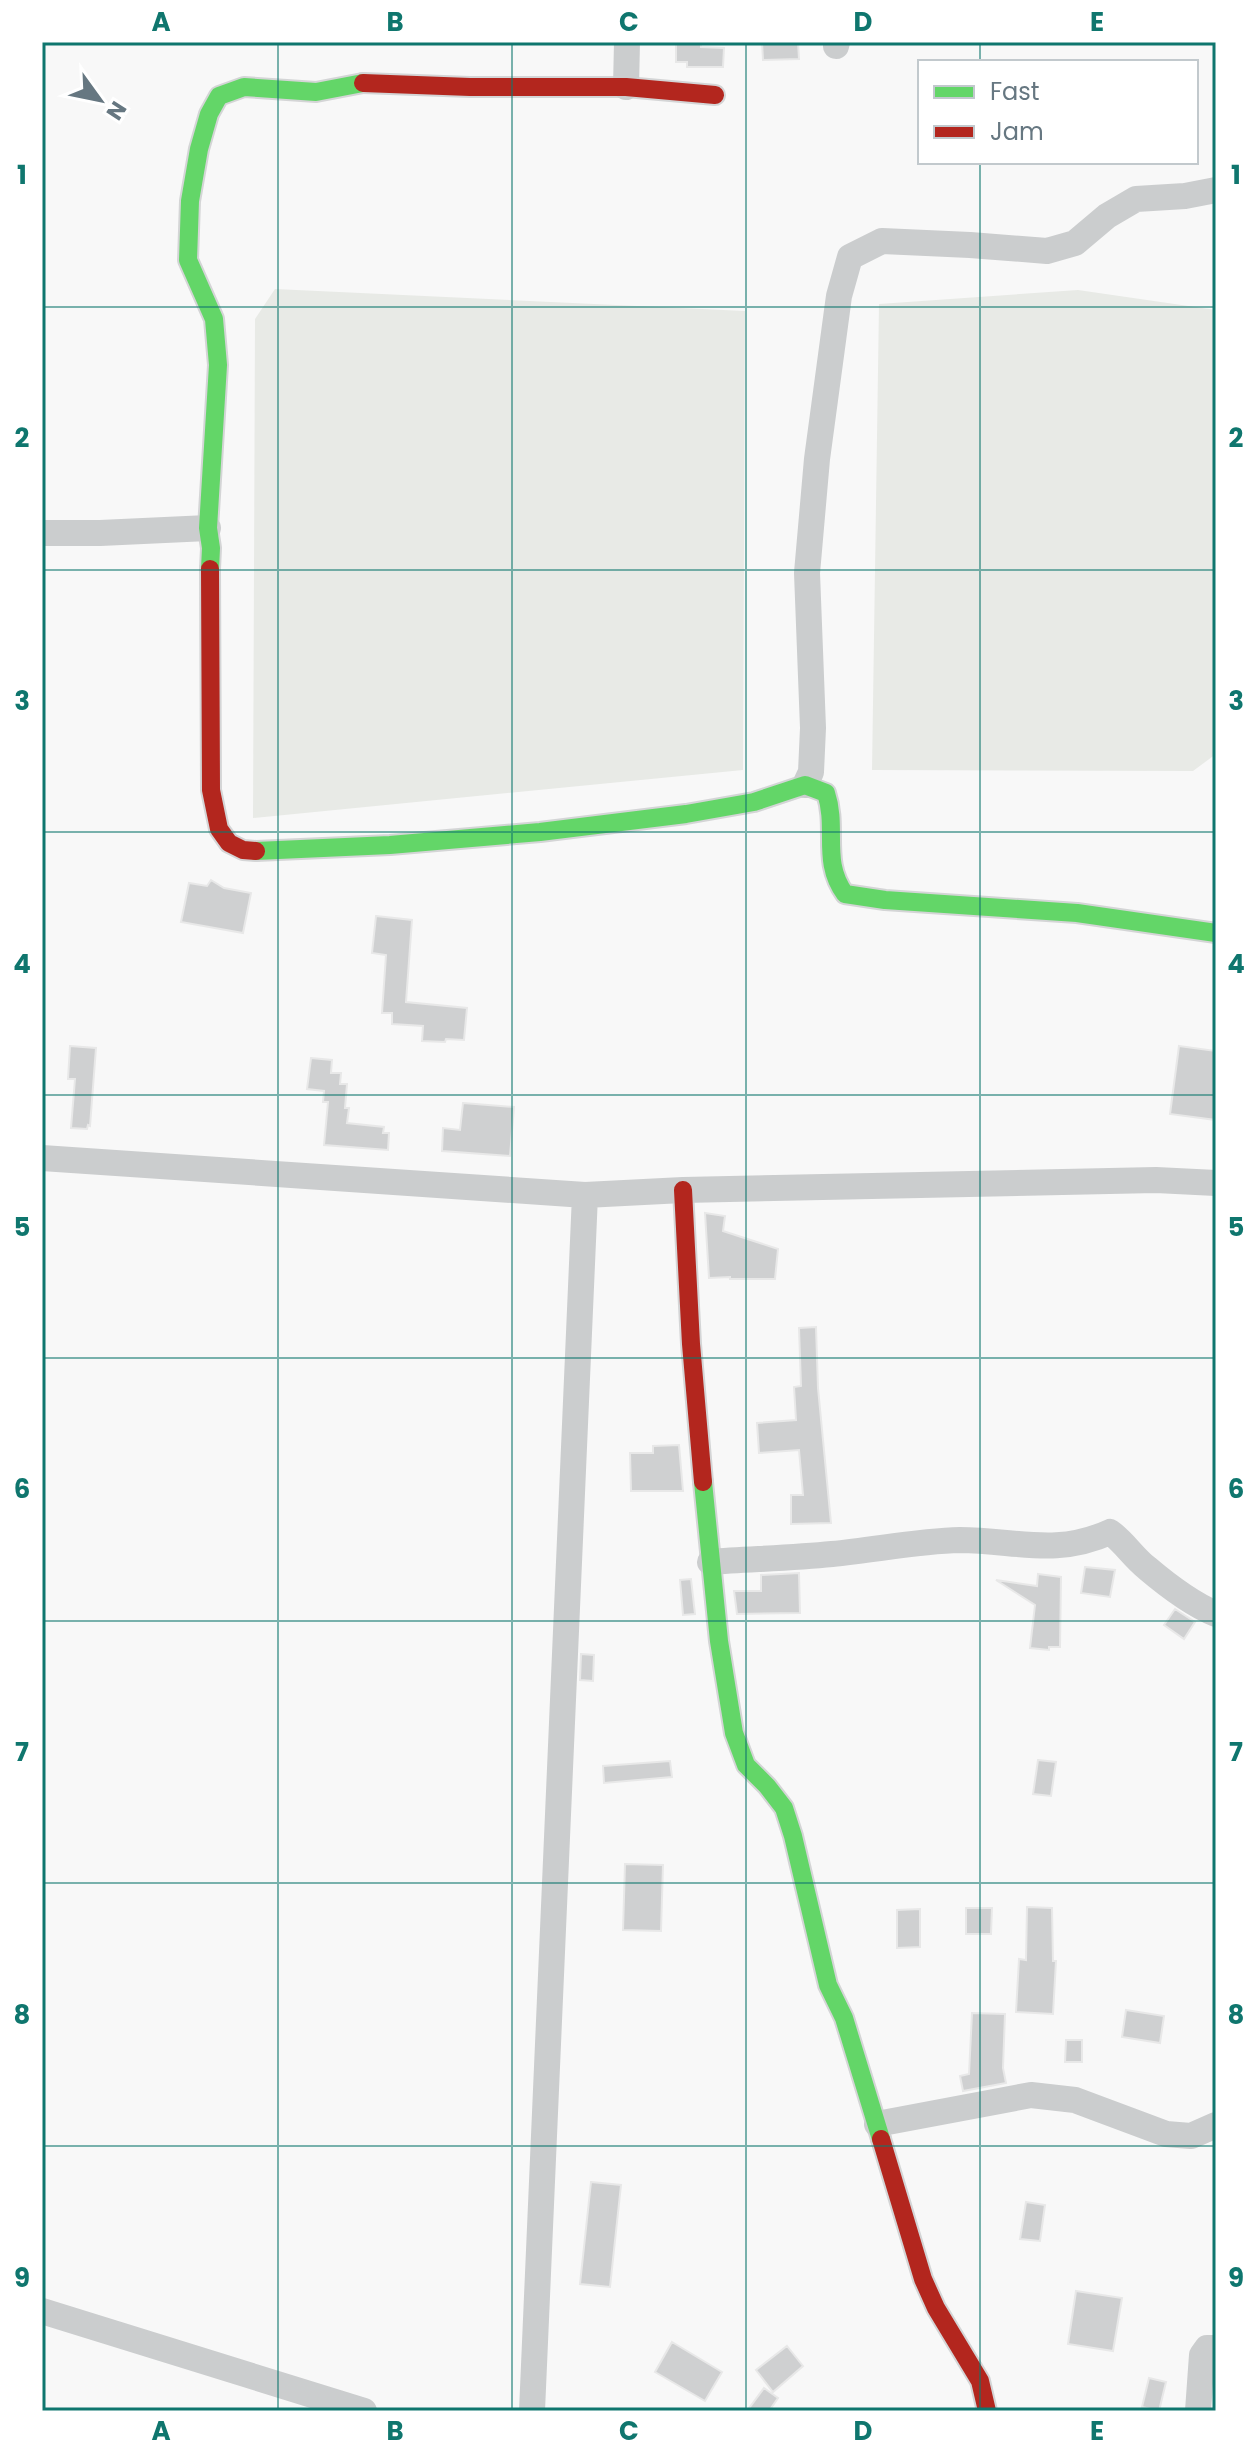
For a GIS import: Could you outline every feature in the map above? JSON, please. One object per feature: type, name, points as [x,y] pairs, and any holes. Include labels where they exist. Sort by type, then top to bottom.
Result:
[{"type":"street","points":[[626,87],[627,42]]},
{"type":"street","points":[[715,95],[626,87],[359,83],[316,92],[244,87],[219,96],[209,114],[199,149],[190,201],[188,260],[214,319],[218,365],[208,528],[211,548],[211,790],[219,829],[229,843],[243,850],[263,852],[390,845],[540,832],[686,814],[754,802],[805,785],[826,793],[832,810],[830,853],[835,883],[845,894],[885,900],[1077,913],[1216,933]]},
{"type":"street","points":[[805,785],[811,772],[813,728],[807,573],[817,459],[839,296],[850,257],[882,241],[1047,251],[1075,243],[1107,216],[1136,199],[1185,196],[1216,190]]},
{"type":"street","points":[[42,533],[208,528]]},
{"type":"street","points":[[42,1158],[585,1195],[683,1190],[1156,1180],[1216,1183]]},
{"type":"street","points":[[683,1190],[691,1344],[710,1562],[734,1733],[746,1765],[784,1808],[828,1985],[844,2018],[923,2279],[936,2308],[980,2381],[986,2396],[987,2411]]},
{"type":"street","points":[[532,2411],[585,1195]]},
{"type":"street","points":[[710,1562],[831,1554],[961,1540],[1056,1546],[1092,1540],[1110,1532],[1146,1567],[1204,1609],[1216,1614]]},
{"type":"street","points":[[877,2124],[1031,2095],[1075,2100],[1166,2134],[1191,2136],[1216,2125]]},
{"type":"street","points":[[42,2311],[364,2411]]},
{"type":"street","points":[[1198,2411],[1202,2355],[1207,2348],[1216,2348]]},
{"type":"shaded area","points":[[275,289],[745,311],[743,770],[253,818],[255,319]]},
{"type":"shaded area","points":[[1078,290],[1216,310],[1216,754],[1193,771],[872,770],[879,304]]},
{"type":"building","points":[[676,42],[701,42],[701,47],[724,48],[723,67],[687,67],[687,62],[676,62]]},
{"type":"building","points":[[762,42],[798,42],[799,59],[763,60]]},
{"type":"building","points":[[211,880],[224,888],[251,893],[243,933],[181,922],[189,883],[207,886]]},
{"type":"building","points":[[376,916],[412,920],[406,1002],[467,1008],[464,1040],[422,1041],[423,1026],[392,1024],[392,1013],[382,1013],[386,955],[372,953]]},
{"type":"building","points":[[70,1046],[96,1048],[90,1126],[87,1129],[71,1128],[75,1079],[68,1079]]},
{"type":"building","points":[[1179,1046],[1216,1051],[1216,1120],[1170,1114]]},
{"type":"building","points":[[311,1058],[332,1060],[331,1073],[341,1073],[340,1084],[347,1084],[347,1123],[384,1127],[383,1133],[389,1133],[388,1150],[324,1145],[328,1102],[323,1102],[324,1091],[307,1089]]},
{"type":"building","points":[[463,1103],[514,1107],[510,1156],[442,1151],[443,1128],[460,1130]]},
{"type":"building","points":[[705,1213],[725,1216],[723,1231],[778,1249],[775,1279],[709,1278]]},
{"type":"building","points":[[816,1327],[818,1388],[831,1523],[791,1524],[791,1495],[803,1495],[799,1450],[759,1453],[757,1423],[796,1420],[794,1387],[801,1386],[799,1328]]},
{"type":"building","points":[[679,1445],[683,1491],[631,1491],[630,1453],[653,1453],[653,1446]]},
{"type":"building","points":[[1085,1567],[1115,1570],[1110,1597],[1081,1593]]},
{"type":"building","points":[[799,1573],[800,1613],[737,1614],[734,1591],[761,1591],[761,1575]]},
{"type":"building","points":[[1038,1574],[1061,1577],[1060,1647],[1049,1647],[1049,1650],[1030,1648],[1035,1605],[996,1580],[1037,1586]]},
{"type":"building","points":[[691,1579],[695,1614],[683,1615],[680,1580]]},
{"type":"building","points":[[1175,1609],[1195,1622],[1184,1639],[1164,1625]]},
{"type":"building","points":[[581,1654],[594,1655],[593,1681],[580,1680]]},
{"type":"building","points":[[1038,1760],[1056,1762],[1051,1796],[1033,1794]]},
{"type":"building","points":[[670,1761],[672,1777],[604,1783],[603,1766]]},
{"type":"building","points":[[625,1864],[663,1865],[661,1931],[623,1930]]},
{"type":"building","points":[[1027,1907],[1052,1908],[1053,1961],[1056,1961],[1053,2014],[1016,2012],[1019,1959],[1026,1960]]},
{"type":"building","points":[[966,1908],[992,1908],[991,1934],[966,1934]]},
{"type":"building","points":[[920,1909],[920,1947],[897,1948],[897,1910]]},
{"type":"building","points":[[1126,2010],[1164,2016],[1160,2043],[1122,2037]]},
{"type":"building","points":[[972,2013],[1005,2014],[1003,2068],[1006,2083],[963,2091],[960,2076],[969,2074]]},
{"type":"building","points":[[1066,2040],[1082,2040],[1082,2062],[1065,2062]]},
{"type":"building","points":[[591,2182],[621,2185],[610,2287],[580,2284]]},
{"type":"building","points":[[1026,2202],[1045,2205],[1040,2241],[1020,2239]]},
{"type":"building","points":[[1076,2291],[1122,2298],[1113,2351],[1068,2344]]},
{"type":"building","points":[[672,2342],[722,2372],[705,2401],[655,2372]]},
{"type":"building","points":[[787,2346],[803,2366],[773,2392],[756,2370]]},
{"type":"building","points":[[1149,2378],[1166,2382],[1159,2411],[1142,2407]]},
{"type":"building","points":[[764,2388],[778,2398],[769,2411],[747,2411]]},
{"type":"traffic: fast","points":[[210,569],[208,528],[218,365],[214,319],[188,260],[190,201],[209,114],[219,96],[244,87],[316,92],[363,83]]},
{"type":"traffic: fast","points":[[256,851],[390,845],[540,832],[686,814],[754,802],[805,785],[826,793],[834,869],[845,894],[885,900],[1077,913],[1216,933]]},
{"type":"traffic: fast","points":[[703,1482],[719,1641],[734,1733],[746,1765],[784,1808],[828,1985],[844,2018],[881,2139]]},
{"type":"traffic: jam","points":[[363,83],[626,87],[715,95]]},
{"type":"traffic: jam","points":[[210,569],[211,790],[219,829],[229,843],[243,850],[256,851]]},
{"type":"traffic: jam","points":[[683,1190],[691,1344],[703,1482]]},
{"type":"traffic: jam","points":[[881,2139],[923,2279],[936,2308],[980,2381],[987,2411]]}]
